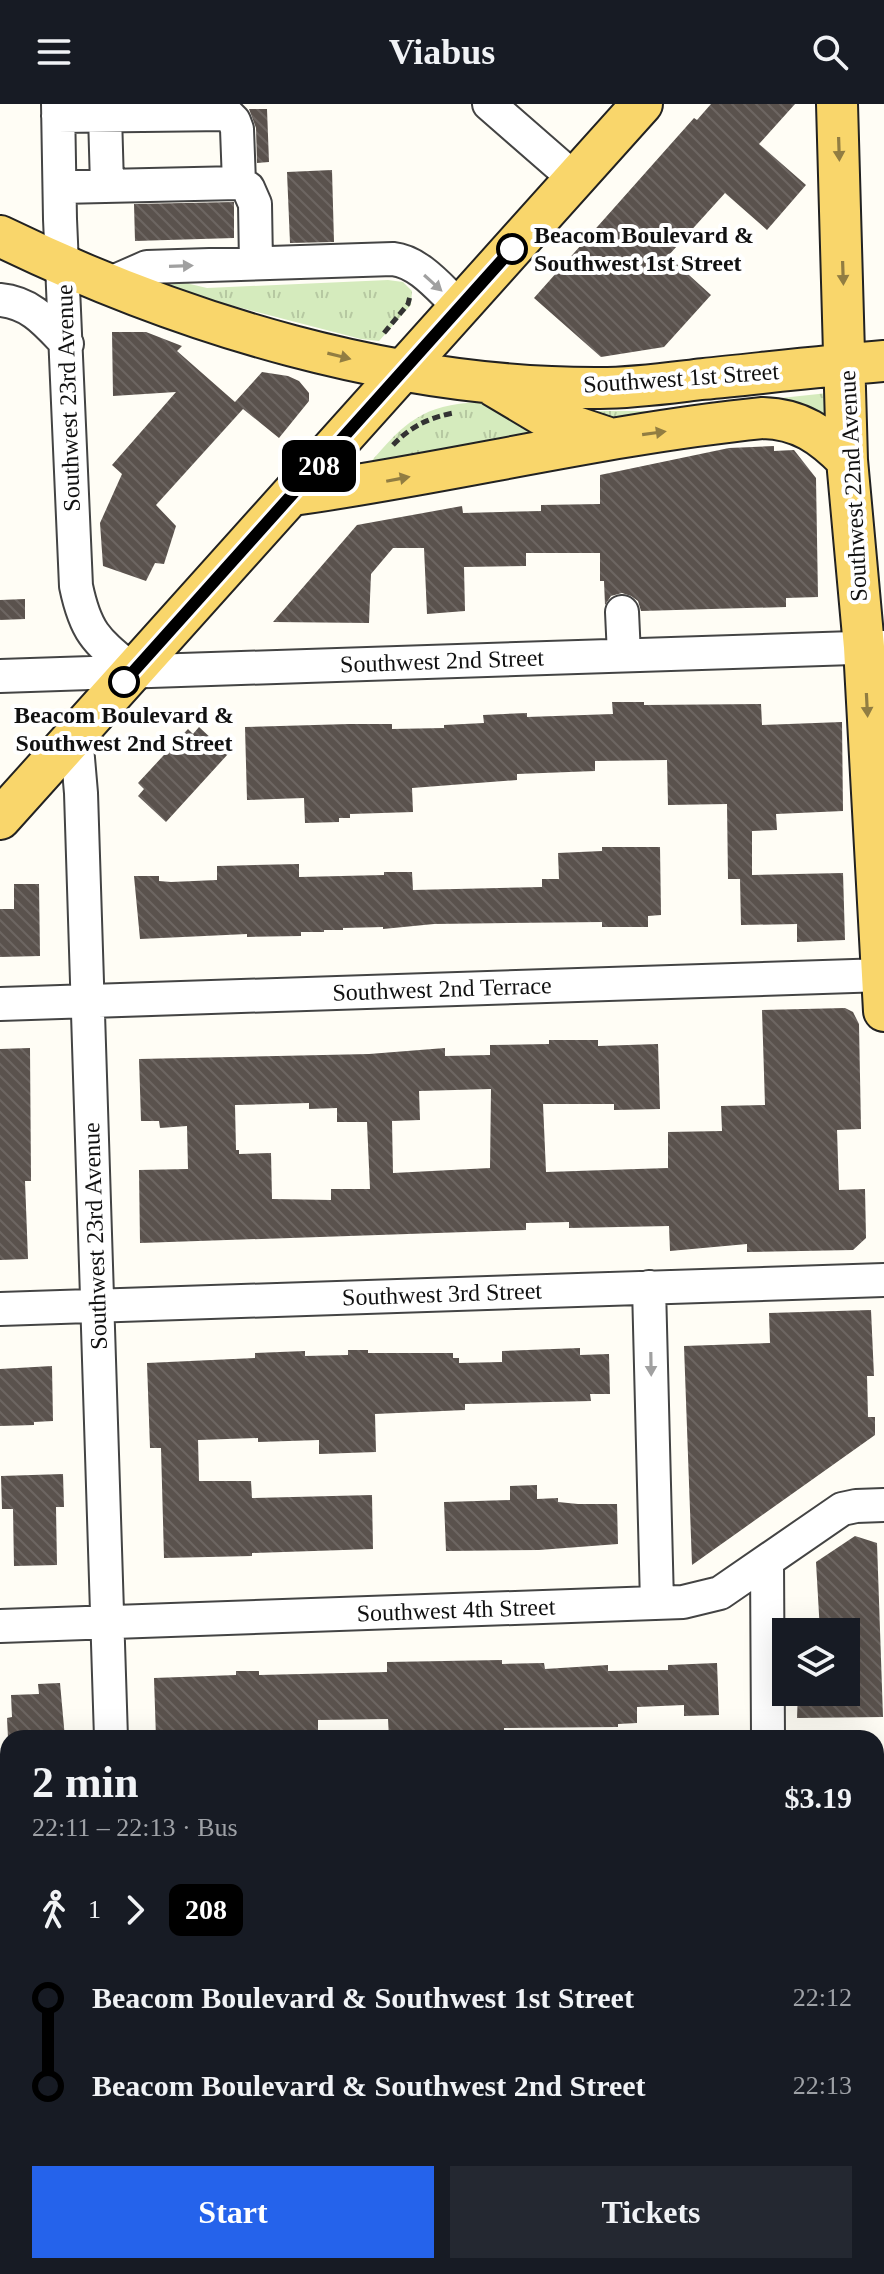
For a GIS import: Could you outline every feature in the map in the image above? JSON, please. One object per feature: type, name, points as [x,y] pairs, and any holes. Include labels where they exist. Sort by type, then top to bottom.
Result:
[{"type":"main road","points":[[0,819],[642,104]]},
{"type":"main road","name":"Southwest 22nd Avenue","points":[[837,104],[865,363],[847,460],[874,647],[884,1011]]},
{"type":"main road","name":"Southwest 1st Street","points":[[0,236],[63,267],[183,314],[236,330],[405,370],[488,381],[598,388],[865,363]]},
{"type":"main road","points":[[488,381],[546,417],[614,438]]},
{"type":"main road","points":[[293,495],[383,482],[614,438],[742,420],[783,419],[809,428],[847,460]]},
{"type":"street","points":[[489,104],[575,179]]},
{"type":"street","points":[[58,110],[227,114],[237,129],[239,183]]},
{"type":"street","name":"Southwest 23rd Avenue","points":[[58,110],[76,586],[82,615],[94,638],[133,671]]},
{"type":"street","points":[[107,185],[113,111]]},
{"type":"street","points":[[60,187],[239,183],[248,188],[255,204],[256,263]]},
{"type":"street","points":[[106,285],[147,267],[401,260],[418,269],[461,308]]},
{"type":"street","points":[[0,300],[27,306],[39,314],[67,344]]},
{"type":"street","points":[[622,612],[624,655]]},
{"type":"street","name":"Southwest 2nd Street","points":[[0,676],[874,647]]},
{"type":"street","name":"Southwest 23rd Avenue","points":[[76,735],[81,793],[111,1730]]},
{"type":"street","name":"Southwest 2nd Terrace","points":[[0,1004],[884,975]]},
{"type":"street","name":"Southwest 3rd Street","points":[[0,1309],[884,1280]]},
{"type":"street","points":[[649,1287],[657,1603]]},
{"type":"street","name":"Southwest 4th Street","points":[[0,1626],[683,1602],[720,1593],[842,1509],[884,1505]]},
{"type":"street","points":[[767,1562],[768,1730]]},
{"type":"path","points":[[376,338],[393,326],[408,304],[410,295],[407,291],[410,288]]},
{"type":"path","points":[[389,455],[393,444],[410,425],[455,412],[455,406]]},
{"type":"green space","points":[[180,277],[190,284],[207,288],[388,280],[403,282],[412,291],[411,305],[379,341],[361,339],[207,299],[155,281]]},
{"type":"green space","points":[[828,393],[831,428],[609,423],[568,411],[659,411]]},
{"type":"green space","points":[[479,402],[505,411],[546,433],[369,464],[393,437],[416,418],[443,407]]},
{"type":"building","points":[[711,104],[795,104],[759,144],[806,185],[767,230],[725,193],[668,256],[711,295],[664,347],[601,357],[534,298],[694,118],[697,120]]},
{"type":"building","points":[[249,109],[267,109],[269,162],[257,163],[256,128]]},
{"type":"building","points":[[332,170],[334,242],[290,243],[287,172]]},
{"type":"building","points":[[234,202],[234,238],[135,241],[134,204]]},
{"type":"building","points":[[112,332],[146,332],[182,346],[177,351],[235,402],[262,372],[288,376],[299,381],[309,393],[309,401],[279,438],[243,409],[156,505],[176,526],[164,564],[155,563],[146,581],[103,566],[100,523],[122,474],[112,465],[176,392],[113,396]]},
{"type":"building","points":[[774,446],[774,451],[794,450],[816,478],[818,597],[786,598],[786,607],[641,611],[638,601],[622,593],[611,596],[605,605],[604,581],[600,581],[600,553],[526,553],[526,566],[464,567],[465,611],[427,614],[424,548],[393,548],[371,574],[369,623],[273,622],[357,525],[462,506],[463,513],[541,511],[541,505],[600,504],[600,475],[729,448]]},
{"type":"building","points":[[25,599],[25,619],[0,620],[0,600]]},
{"type":"building","points":[[612,702],[644,702],[644,705],[761,704],[762,725],[842,722],[843,811],[776,814],[777,830],[752,831],[752,875],[843,873],[845,940],[797,942],[797,924],[741,925],[740,879],[728,879],[727,804],[668,805],[667,760],[595,761],[595,771],[517,774],[517,780],[412,788],[413,812],[350,814],[350,818],[339,818],[339,822],[305,823],[304,798],[247,800],[245,727],[392,724],[392,729],[444,728],[444,725],[484,723],[483,715],[613,714]]},
{"type":"building","points":[[199,727],[228,754],[166,822],[138,796],[144,789],[138,783],[188,729],[193,734]]},
{"type":"building","points":[[602,847],[660,847],[661,915],[648,916],[648,927],[602,927],[602,922],[434,924],[383,929],[343,928],[301,932],[301,936],[247,937],[247,934],[140,939],[134,876],[159,876],[159,881],[171,882],[217,880],[217,866],[299,864],[299,877],[412,872],[413,890],[542,887],[542,879],[559,879],[558,853],[602,851]]},
{"type":"building","points":[[14,884],[39,884],[40,956],[0,957],[0,909],[14,909]]},
{"type":"building","points":[[845,1008],[853,1012],[859,1024],[861,1129],[837,1130],[839,1190],[865,1189],[866,1238],[853,1250],[747,1252],[747,1244],[670,1251],[669,1226],[569,1228],[569,1222],[526,1223],[526,1230],[140,1243],[139,1170],[188,1169],[187,1126],[160,1128],[159,1121],[141,1121],[139,1059],[369,1054],[445,1048],[445,1056],[490,1055],[490,1045],[549,1044],[549,1040],[598,1040],[598,1046],[658,1044],[660,1109],[614,1110],[614,1104],[543,1104],[546,1172],[668,1168],[668,1132],[722,1131],[721,1106],[765,1105],[762,1010]],"holes":[[[491,1089],[490,1168],[393,1173],[392,1121],[420,1120],[419,1091]],[[309,1103],[309,1109],[337,1108],[337,1122],[367,1122],[370,1189],[331,1189],[331,1200],[272,1199],[271,1153],[239,1154],[236,1150],[235,1105]]]},
{"type":"building","points":[[30,1048],[31,1181],[25,1181],[28,1259],[0,1260],[0,1049]]},
{"type":"building","points":[[871,1310],[874,1376],[867,1376],[868,1417],[875,1417],[875,1435],[692,1565],[684,1346],[770,1343],[769,1313]]},
{"type":"building","points":[[580,1348],[580,1355],[609,1354],[610,1394],[590,1394],[591,1401],[465,1404],[465,1410],[375,1414],[376,1452],[319,1454],[319,1440],[198,1440],[199,1481],[251,1481],[252,1498],[372,1495],[373,1549],[164,1558],[161,1448],[150,1448],[147,1363],[255,1358],[255,1353],[305,1351],[305,1356],[348,1355],[348,1350],[368,1350],[368,1353],[453,1353],[453,1358],[459,1358],[459,1363],[502,1362],[502,1351]]},
{"type":"building","points":[[52,1366],[53,1421],[0,1426],[0,1369]]},
{"type":"building","points":[[63,1474],[64,1507],[56,1507],[57,1565],[14,1566],[13,1509],[2,1509],[1,1476]]},
{"type":"building","points":[[537,1485],[537,1499],[558,1498],[558,1502],[578,1504],[617,1504],[618,1544],[539,1550],[446,1551],[444,1502],[510,1500],[510,1486]]},
{"type":"building","points":[[855,1536],[877,1543],[883,1717],[797,1718],[797,1706],[860,1706],[860,1618],[819,1618],[816,1562]]},
{"type":"building","points":[[502,1660],[502,1664],[544,1663],[545,1669],[608,1665],[608,1671],[668,1670],[668,1665],[717,1663],[719,1715],[684,1716],[684,1705],[637,1707],[637,1723],[618,1724],[618,1727],[389,1730],[388,1719],[318,1720],[318,1730],[156,1730],[154,1678],[236,1675],[236,1671],[259,1671],[259,1675],[387,1672],[387,1662]]},
{"type":"building","points":[[60,1683],[64,1730],[8,1730],[7,1718],[12,1717],[11,1695],[39,1694],[38,1684]]},
{"type":"bus line","name":"208","points":[[124,682],[512,249]]},
{"type":"place","name":"Beacom Boulevard & Southwest 1st Street","points":[[512,249]]},
{"type":"place","name":"Beacom Boulevard & Southwest 2nd Street","points":[[124,682]]}]
